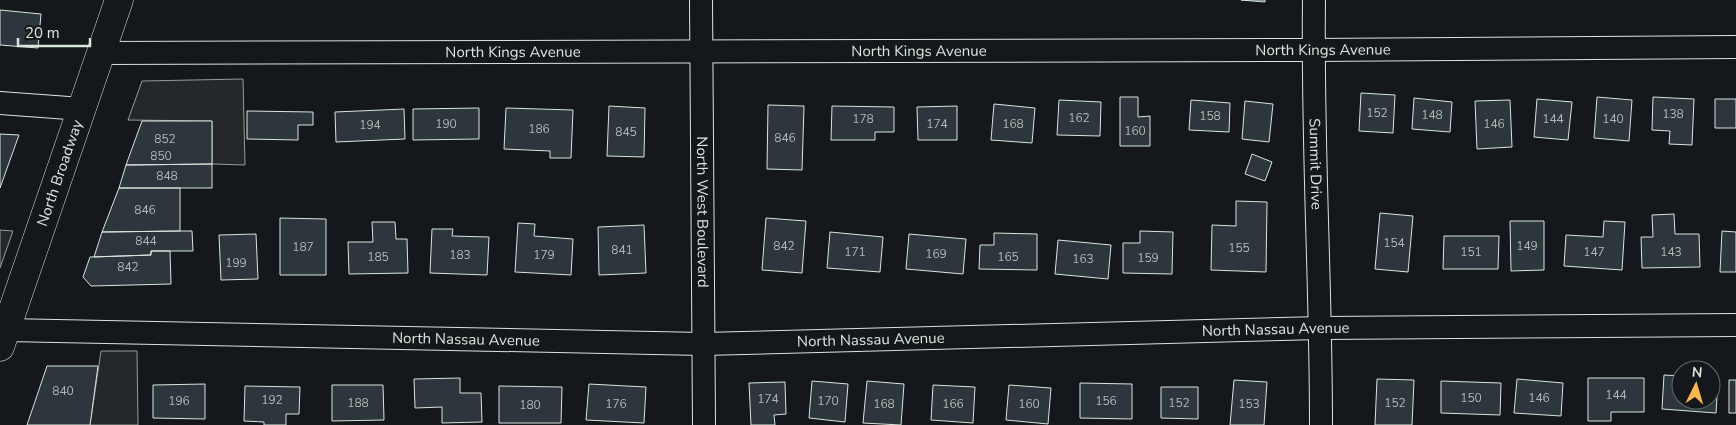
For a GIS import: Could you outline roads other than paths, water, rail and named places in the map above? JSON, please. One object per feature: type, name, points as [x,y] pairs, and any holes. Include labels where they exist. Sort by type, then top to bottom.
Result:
[{"type":"main road","name":"North Broadway","points":[[3,338],[120,0]]},
{"type":"street","name":"North West Boulevard","points":[[701,0],[704,425]]},
{"type":"street","name":"Summit Drive","points":[[1314,0],[1313,50],[1321,328],[1321,425]]},
{"type":"street","name":"North Kings Avenue","points":[[101,53],[1736,47]]},
{"type":"street","points":[[0,103],[82,109]]},
{"type":"street","name":"North Nassau Avenue","points":[[3,338],[119,333],[704,344],[1321,328],[1736,325]]}]
